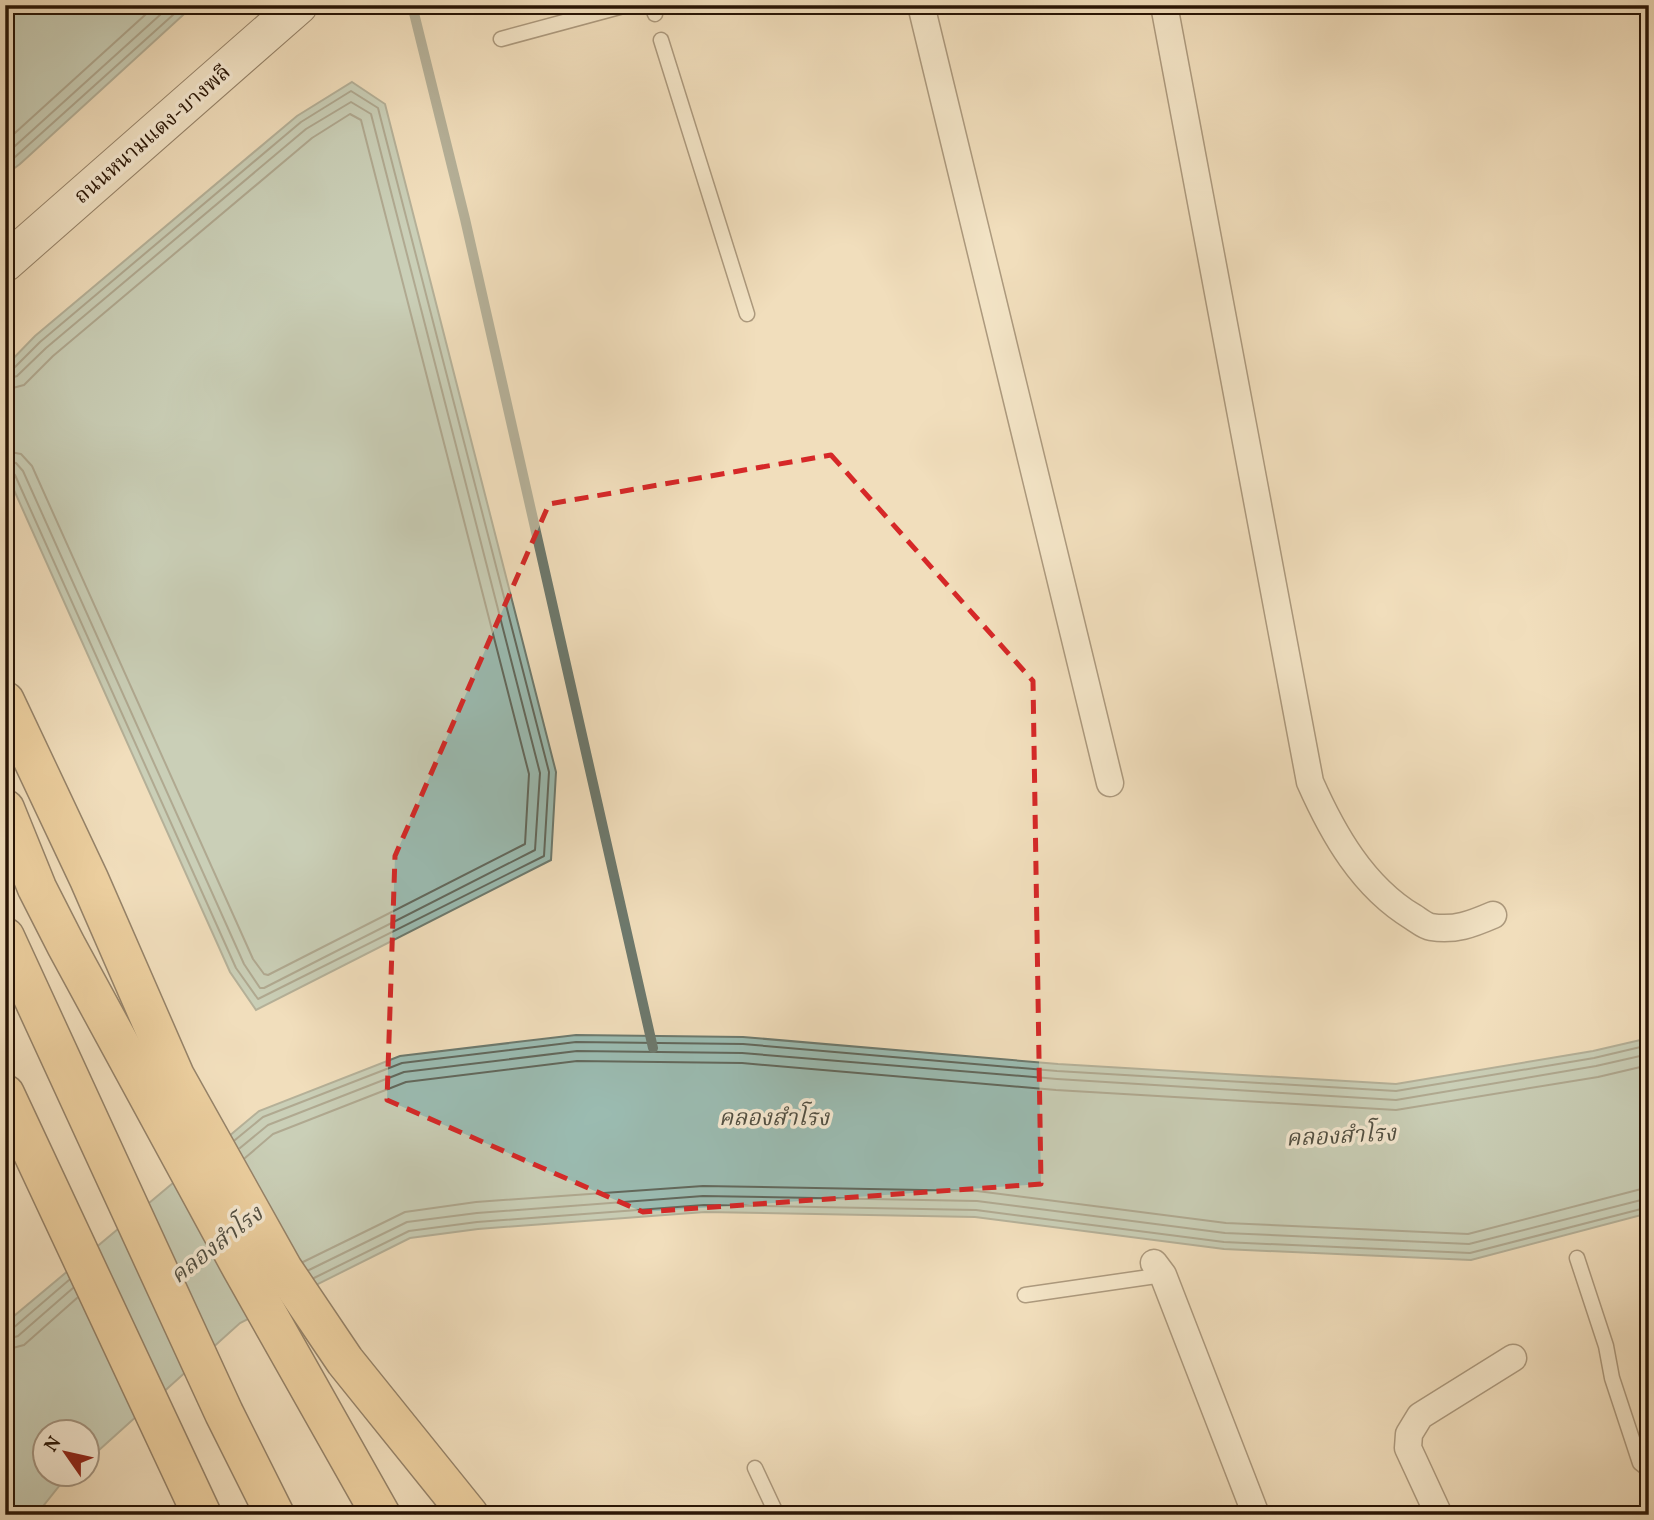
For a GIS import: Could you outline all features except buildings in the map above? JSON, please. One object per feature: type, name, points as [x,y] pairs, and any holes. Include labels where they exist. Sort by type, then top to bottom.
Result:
[{"type":"highway","points":[[5,701],[89,879],[175,1076],[284,1269],[345,1361],[469,1515]]},
{"type":"highway","points":[[5,809],[37,888],[66,945],[241,1267],[381,1515]]},
{"type":"highway","points":[[5,937],[224,1413],[275,1515]]},
{"type":"highway","points":[[5,1094],[202,1515]]},
{"type":"main road","name":"ถนนหนามแดง-บางพลี","points":[[5,263],[299,5]]},
{"type":"street","points":[[921,5],[1110,783]]},
{"type":"street","points":[[1164,5],[1310,782],[1327,820],[1368,881],[1403,911],[1429,927],[1462,928],[1493,915]]},
{"type":"street","points":[[1158,1269],[1256,1515]]},
{"type":"street","points":[[1439,1515],[1408,1448],[1409,1434],[1420,1416],[1513,1358]]},
{"type":"lane","points":[[501,39],[627,5]]},
{"type":"lane","points":[[662,40],[747,314]]},
{"type":"lane","points":[[1577,1258],[1640,1463],[1649,1470]]},
{"type":"lane","points":[[1025,1295],[1158,1269]]},
{"type":"lane","points":[[755,1468],[777,1515]]},
{"type":"highlighted area","points":[[831,455],[1033,681],[1041,1184],[643,1212],[387,1100],[395,856],[549,504]]},
{"type":"water","points":[[5,5],[194,5],[5,175]]},
{"type":"water","points":[[352,82],[385,104],[556,772],[551,860],[256,1010],[230,972],[5,470],[5,367],[35,336],[297,116]]},
{"type":"water","name":"คลองสำโรง","points":[[576,1035],[743,1037],[1058,1064],[1396,1084],[1593,1051],[1649,1038],[1649,1213],[1471,1260],[1224,1249],[975,1217],[705,1212],[478,1229],[410,1238],[240,1323],[102,1447],[102,1418],[32,1418],[32,1488],[58,1488],[36,1515],[5,1515],[5,1327],[14,1316],[259,1111],[400,1056]]},
{"type":"waterway","points":[[412,5],[465,219],[653,1048]]}]
